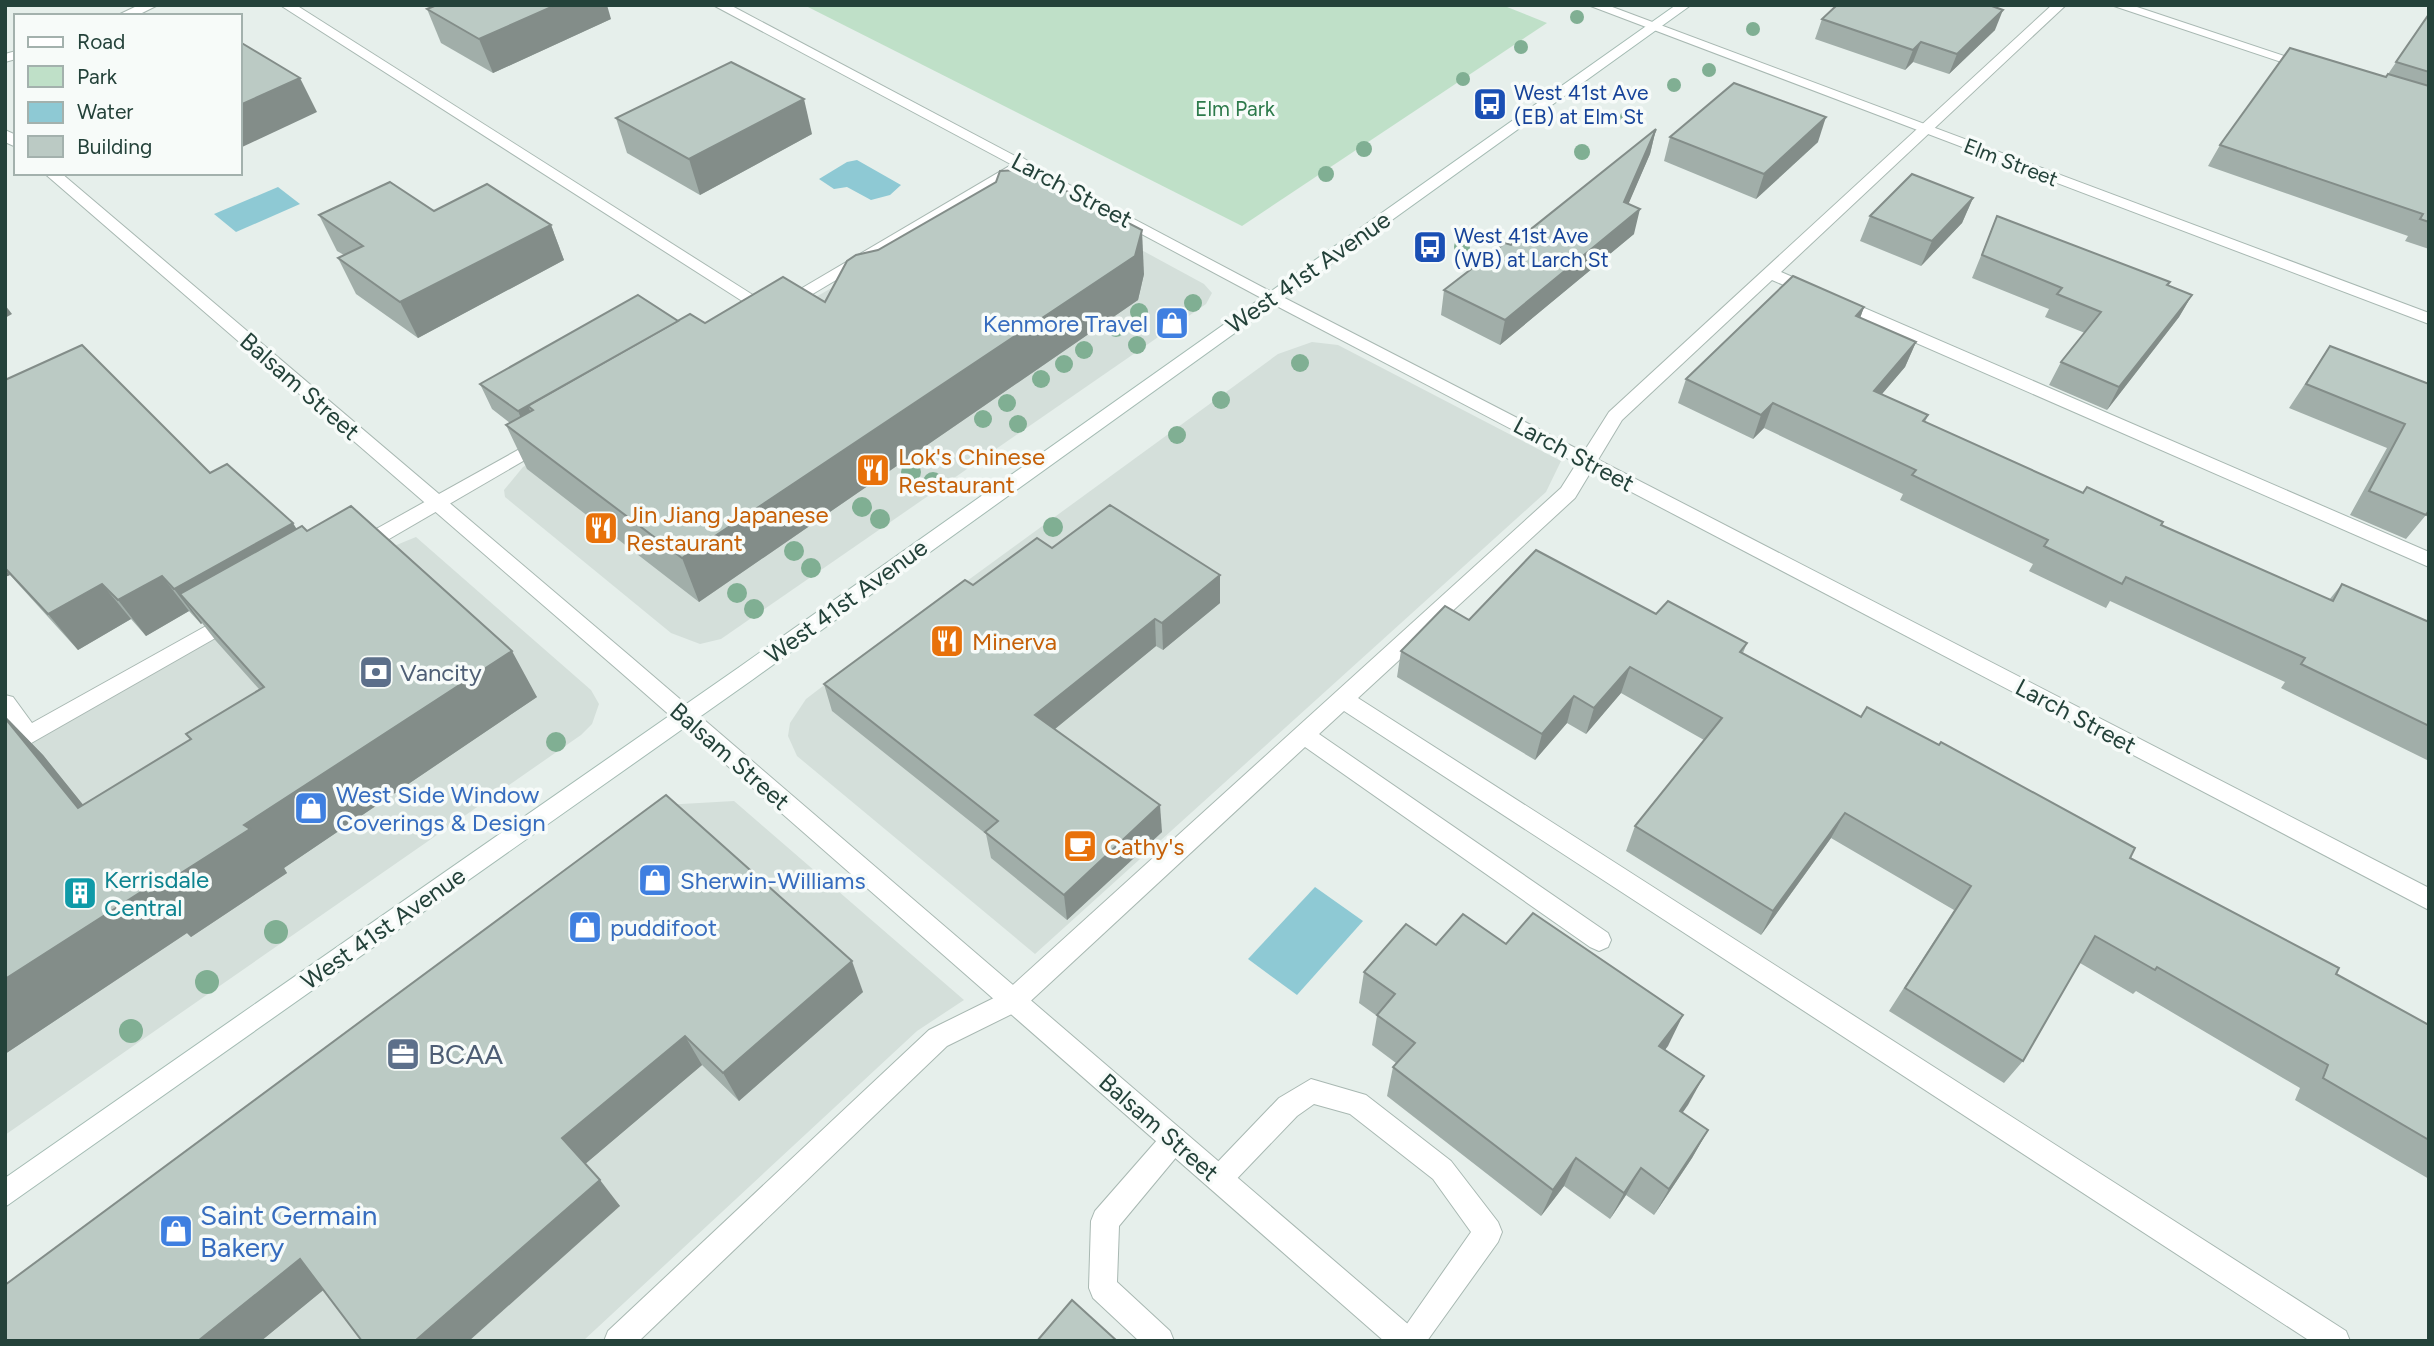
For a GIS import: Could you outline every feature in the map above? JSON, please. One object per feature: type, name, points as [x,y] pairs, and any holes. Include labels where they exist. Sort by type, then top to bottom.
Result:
[{"type":"street","points":[[128,14],[152,5]]},
{"type":"street","points":[[286,5],[770,312]]},
{"type":"street","name":"Larch Street","points":[[719,5],[2429,901]]},
{"type":"street","name":"Elm Street","points":[[1594,5],[2429,319]]},
{"type":"street","name":"West 41st Avenue","points":[[5,1194],[1685,5]]},
{"type":"street","points":[[618,1341],[938,1038],[1013,1001],[1569,493],[1615,416],[2060,5]]},
{"type":"street","points":[[2117,5],[2325,72]]},
{"type":"street","points":[[747,325],[1023,163]]},
{"type":"street","name":"Balsam Street","points":[[53,175],[1408,1341]]},
{"type":"street","points":[[1771,274],[2429,560]]},
{"type":"street","points":[[339,559],[558,434]]},
{"type":"street","points":[[5,749],[256,607]]},
{"type":"street","points":[[1343,699],[2336,1341]]},
{"type":"street","points":[[5,704],[29,735]]},
{"type":"street","points":[[1304,735],[1599,940]]},
{"type":"street","points":[[1219,1179],[1288,1107],[1311,1091],[1357,1104],[1442,1170],[1488,1233],[1408,1341]]},
{"type":"street","points":[[1160,1341],[1103,1288],[1105,1221],[1174,1140]]},
{"type":"shaded area","points":[[1020,184],[1204,284],[1212,293],[1206,304],[721,639],[700,644],[671,633],[505,497],[504,490],[523,467],[990,196]]},
{"type":"shaded area","points":[[1312,342],[1338,345],[1561,461],[1546,492],[1035,954],[797,756],[788,736],[790,723],[806,699],[823,686],[1278,354]]},
{"type":"shaded area","points":[[416,537],[591,690],[599,704],[592,724],[581,735],[5,1135],[5,751],[375,539],[394,546]]},
{"type":"shaded area","points":[[734,801],[964,1000],[917,1031],[583,1341],[5,1341],[5,1290],[664,805]]},
{"type":"green space","name":"Elm Park","points":[[804,5],[1502,5],[1547,23],[1242,226]]},
{"type":"water","points":[[857,160],[901,185],[890,195],[871,200],[847,187],[834,189],[819,179],[847,162]]},
{"type":"water","points":[[278,187],[300,204],[236,232],[214,214]]},
{"type":"water","points":[[1315,887],[1363,921],[1297,995],[1248,959]]},
{"type":"building","points":[[437,5],[556,5],[479,39],[427,9]]},
{"type":"building","points":[[1837,5],[1989,5],[2003,10],[1957,54],[1921,42],[1913,50],[1822,19]]},
{"type":"building","points":[[2429,14],[2429,72],[2396,62]]},
{"type":"building","points":[[242,43],[300,78],[242,104]]},
{"type":"building","points":[[2290,48],[2386,77],[2388,74],[2429,86],[2429,222],[2420,219],[2423,214],[2220,145]]},
{"type":"building","points":[[731,62],[804,99],[689,159],[616,118]]},
{"type":"building","points":[[1734,83],[1826,117],[1764,174],[1670,137]]},
{"type":"building","points":[[1656,129],[1624,202],[1640,209],[1505,320],[1444,290],[1505,243],[1511,245]]},
{"type":"building","points":[[1036,169],[1043,179],[1142,230],[1135,256],[682,558],[506,425],[533,410],[528,406],[690,314],[705,323],[783,277],[825,302],[847,261],[856,255],[878,250],[996,182],[1000,171]]},
{"type":"building","points":[[1912,174],[1973,198],[1932,241],[1870,216]]},
{"type":"building","points":[[390,182],[434,211],[487,184],[551,225],[400,302],[338,258],[363,246],[319,215]]},
{"type":"building","points":[[1997,216],[2170,282],[2167,285],[2192,295],[2119,387],[2061,362],[2101,312],[2057,294],[2062,288],[1982,255]]},
{"type":"building","points":[[1793,276],[1864,307],[1856,316],[1916,342],[1874,391],[1928,415],[1923,421],[2083,493],[2087,487],[2163,522],[2161,525],[2333,601],[2342,584],[2429,622],[2429,726],[2301,664],[2305,658],[2126,577],[2122,584],[2044,546],[2048,540],[1912,475],[1916,470],[1773,403],[1761,415],[1686,379]]},
{"type":"building","points":[[638,295],[678,321],[518,411],[480,384]]},
{"type":"building","points":[[82,345],[210,473],[227,464],[293,523],[174,589],[162,576],[118,600],[102,584],[48,614],[5,568],[5,380]]},
{"type":"building","points":[[2330,346],[2429,384],[2429,510],[2426,515],[2369,491],[2405,424],[2306,384]]},
{"type":"building","points":[[1110,505],[1220,575],[1162,623],[1155,619],[1035,715],[1160,805],[1064,895],[985,832],[998,821],[824,684],[965,580],[973,585],[1037,538],[1052,548]]},
{"type":"building","points":[[351,506],[512,651],[244,825],[250,829],[148,894],[144,890],[5,979],[5,718],[78,808],[191,739],[186,734],[264,687],[180,594],[302,526],[307,531]]},
{"type":"building","points":[[1536,550],[1656,614],[1668,601],[1747,643],[1740,652],[1861,717],[1867,707],[1939,745],[1941,742],[2135,848],[2130,858],[2339,968],[2336,974],[2429,1025],[2429,1140],[2323,1078],[2328,1065],[2157,967],[2155,970],[2095,936],[2023,1061],[1905,988],[1971,886],[1845,813],[1773,911],[1635,826],[1722,718],[1630,667],[1594,708],[1574,696],[1542,734],[1401,651],[1445,606],[1469,620]]},
{"type":"building","points":[[666,795],[852,961],[723,1073],[685,1036],[562,1138],[600,1180],[415,1341],[362,1341],[300,1259],[198,1341],[5,1341],[5,1285]]},
{"type":"building","points":[[1533,913],[1683,1015],[1659,1046],[1704,1076],[1680,1111],[1708,1130],[1669,1189],[1641,1168],[1624,1193],[1576,1158],[1553,1190],[1393,1067],[1415,1043],[1377,1015],[1395,994],[1364,972],[1406,924],[1436,945],[1463,914],[1506,944]]},
{"type":"building","points":[[1072,1300],[1117,1341],[1037,1341]]},
{"type":"place","name":"West 41st Ave (EB) at Elm St","points":[[1490,104]]},
{"type":"place","name":"West 41st Ave (WB) at Larch St","points":[[1430,247]]},
{"type":"place","name":"Kenmore Travel","points":[[1172,323]]},
{"type":"place","name":"Lok's Chinese Restaurant","points":[[873,470]]},
{"type":"place","name":"Jin Jiang Japanese Restaurant","points":[[601,528]]},
{"type":"place","name":"Minerva","points":[[947,641]]},
{"type":"place","name":"Vancity","points":[[376,672]]},
{"type":"place","name":"West Side Window Coverings & Design","points":[[311,808]]},
{"type":"place","name":"Cathy's","points":[[1080,846]]},
{"type":"place","name":"Sherwin-Williams","points":[[655,880]]},
{"type":"place","name":"Kerrisdale Central","points":[[80,893]]},
{"type":"place","name":"puddifoot","points":[[585,927]]},
{"type":"place","name":"BCAA","points":[[403,1054]]},
{"type":"place","name":"Saint Germain Bakery","points":[[176,1231]]}]
